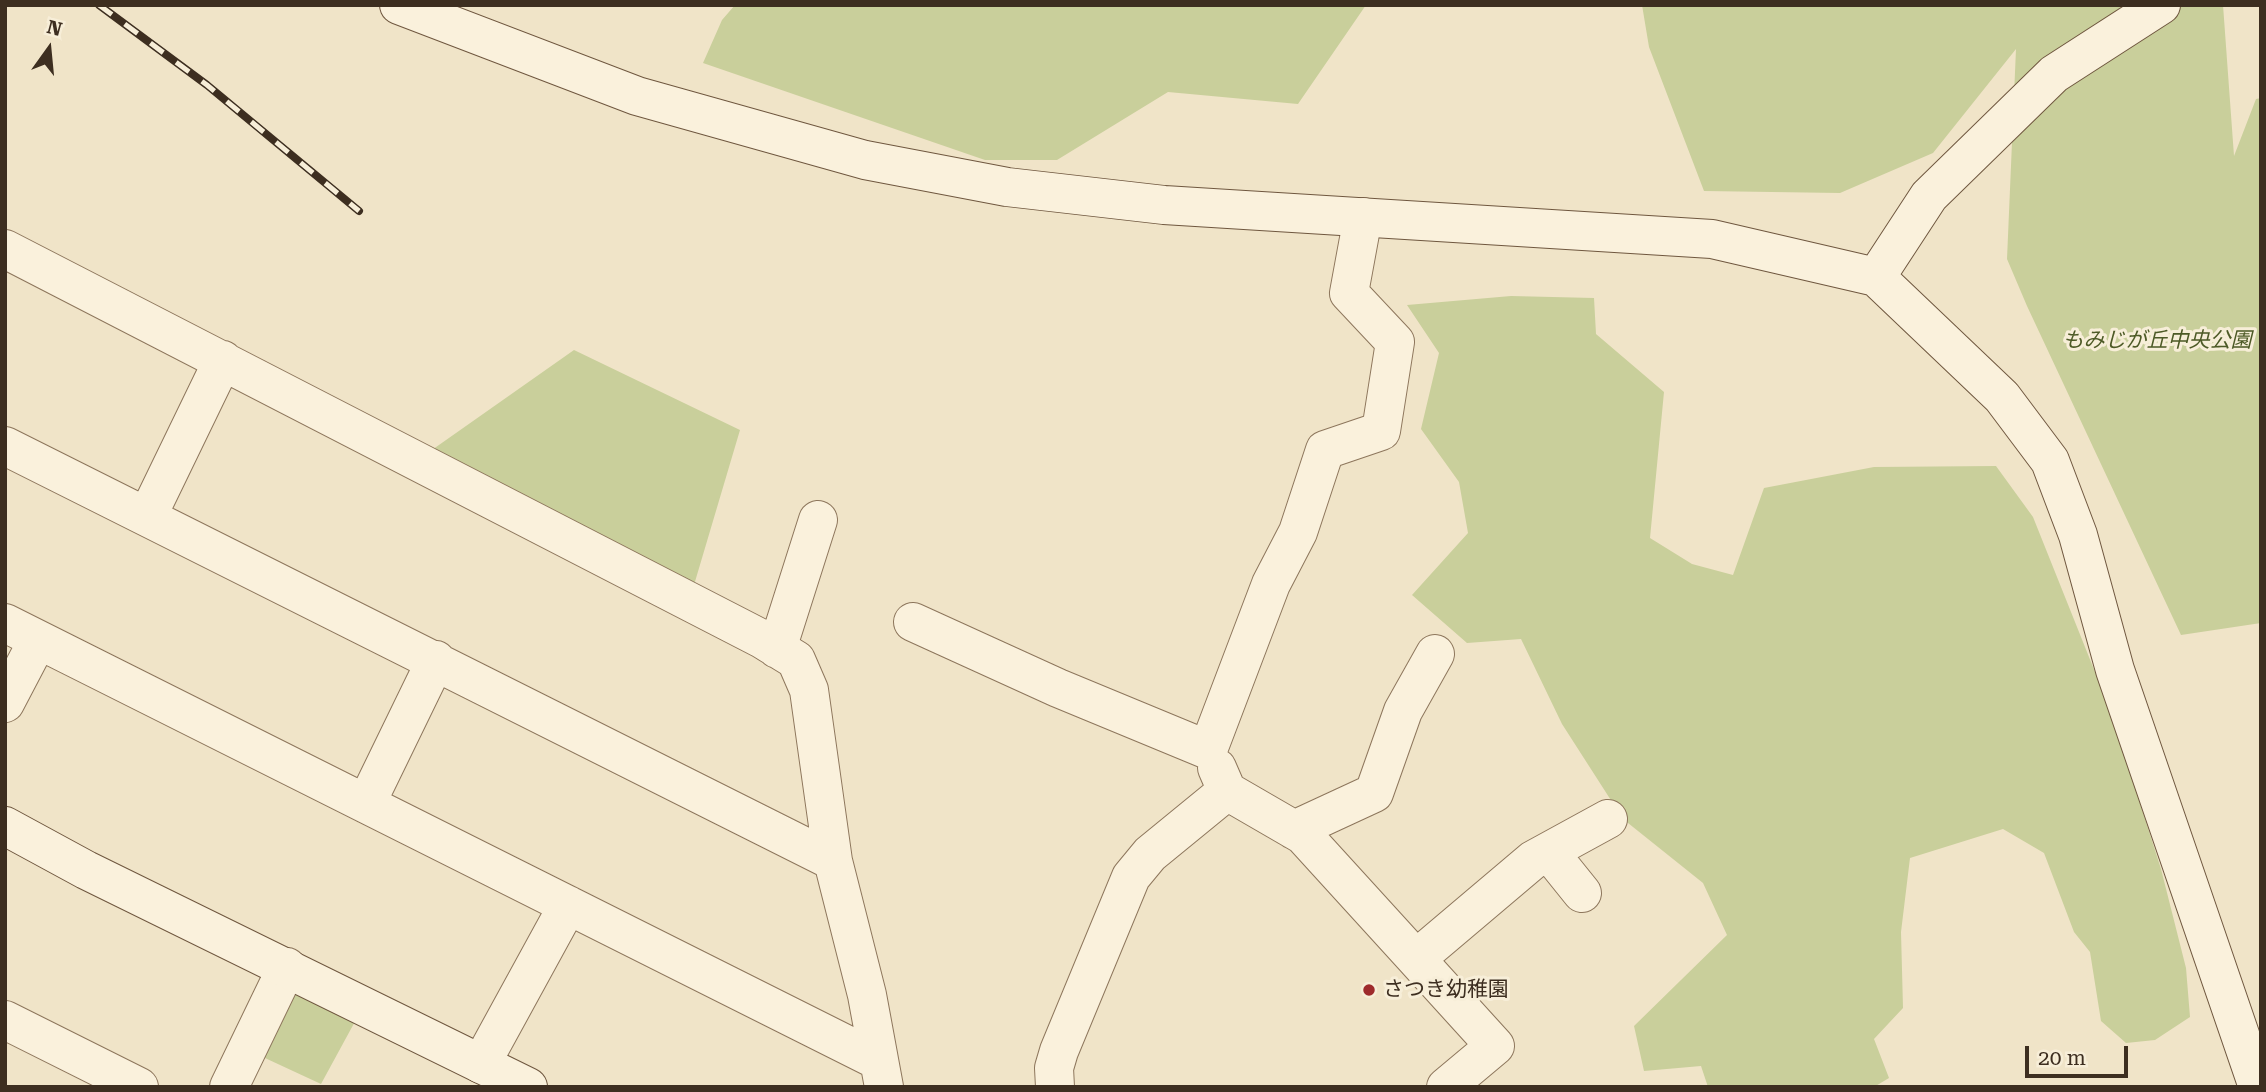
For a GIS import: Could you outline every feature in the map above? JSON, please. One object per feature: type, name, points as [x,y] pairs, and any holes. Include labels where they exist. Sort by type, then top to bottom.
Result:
[{"type":"street","points":[[400,5],[637,96],[865,160],[1020,188],[1164,205],[1712,239],[1876,277],[2002,397],[2050,461],[2078,535],[2115,670],[2258,1087]]},
{"type":"street","points":[[1876,277],[1929,197],[2054,74],[2161,5]]},
{"type":"street","points":[[1208,750],[1271,584],[1298,532],[1325,450],[1381,431],[1395,342],[1349,293],[1363,217]]},
{"type":"street","points":[[5,249],[796,660],[809,690],[833,861],[867,995],[882,1074]]},
{"type":"street","points":[[147,517],[223,360]]},
{"type":"street","points":[[5,446],[833,861]]},
{"type":"street","points":[[777,649],[818,520]]},
{"type":"street","points":[[913,622],[1058,688],[1208,750],[1227,791],[1303,835],[1495,1046],[1446,1087]]},
{"type":"street","points":[[5,704],[22,632],[568,905],[882,1074]]},
{"type":"street","points":[[1294,830],[1374,793],[1403,711],[1435,654]]},
{"type":"street","points":[[366,804],[436,660]]},
{"type":"street","points":[[1055,1087],[1054,1068],[1059,1051],[1131,877],[1150,854],[1227,791]]},
{"type":"street","points":[[1416,959],[1533,860],[1608,820]]},
{"type":"street","points":[[5,826],[86,870],[528,1087]]},
{"type":"street","points":[[1549,852],[1582,893]]},
{"type":"street","points":[[481,1064],[568,905]]},
{"type":"street","points":[[229,1087],[287,967]]},
{"type":"street","points":[[5,1020],[139,1087]]},
{"type":"green space","points":[[735,5],[1366,5],[1298,104],[1168,92],[1057,160],[985,160],[703,63],[722,20]]},
{"type":"green space","name":"もみじが丘中央公園","points":[[1642,5],[2223,5],[2234,156],[2256,99],[2261,98],[2261,623],[2181,635],[2027,306],[2007,259],[2016,49],[1933,153],[1840,193],[1704,191],[1649,47]]},
{"type":"green space","points":[[1511,296],[1594,298],[1596,334],[1664,392],[1650,538],[1692,564],[1733,575],[1764,488],[1874,467],[1996,466],[2033,517],[2111,712],[2161,869],[2186,968],[2190,1017],[2155,1040],[2126,1043],[2101,1021],[2090,952],[2074,932],[2044,853],[2003,829],[1910,858],[1901,932],[1903,1008],[1874,1039],[1889,1078],[1874,1087],[1708,1087],[1701,1066],[1644,1071],[1634,1026],[1727,935],[1703,883],[1623,819],[1562,724],[1521,639],[1467,643],[1412,595],[1468,533],[1459,482],[1421,429],[1439,353],[1407,305]]},
{"type":"green space","points":[[574,350],[740,430],[694,585],[429,452]]},
{"type":"green space","points":[[289,981],[358,1016],[321,1084],[252,1052]]},
{"type":"railway","points":[[99,5],[207,85],[359,211]]},
{"type":"place","name":"さつき幼稚園","points":[[1369,990]]}]
